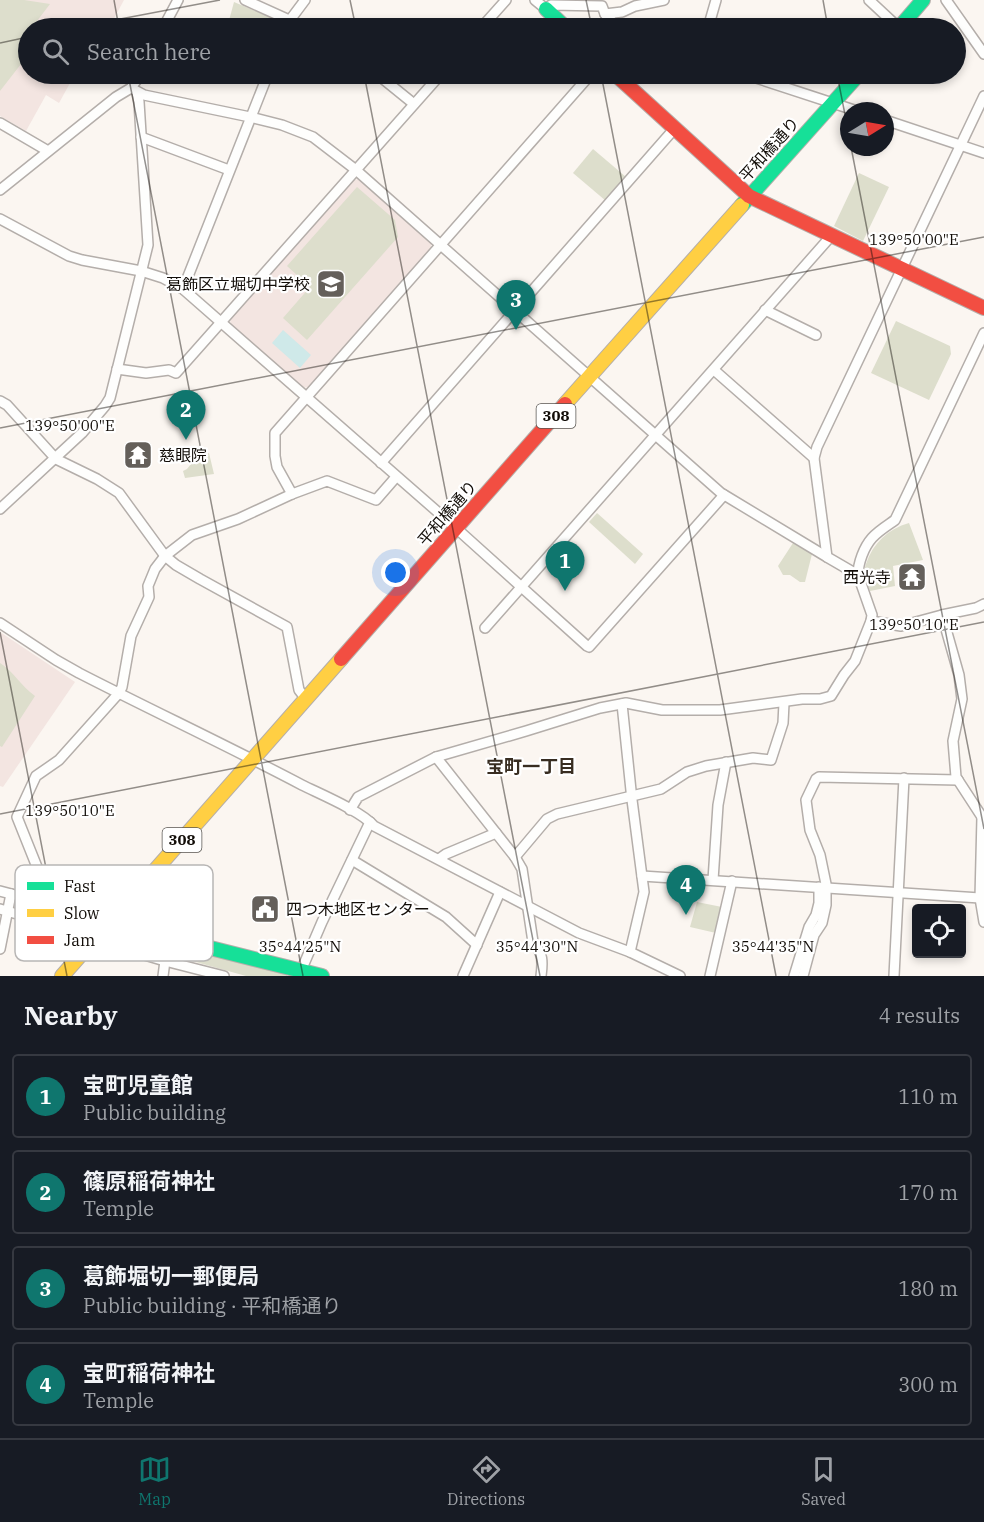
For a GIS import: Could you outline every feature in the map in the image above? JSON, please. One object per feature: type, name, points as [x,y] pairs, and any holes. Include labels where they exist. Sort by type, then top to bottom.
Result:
[{"type":"main road","points":[[908,18],[923,0]]},
{"type":"main road","points":[[541,5],[555,18]]},
{"type":"main road","points":[[626,84],[749,196],[984,308]]},
{"type":"main road","name":"平和橋通り","points":[[160,865],[850,84]]},
{"type":"main road","points":[[213,948],[322,976]]},
{"type":"main road","name":"平和橋通り","points":[[62,976],[75,961]]},
{"type":"street","points":[[168,18],[178,0]]},
{"type":"street","points":[[245,0],[277,18]]},
{"type":"street","points":[[292,18],[305,0]]},
{"type":"street","points":[[490,18],[506,0]]},
{"type":"street","points":[[541,5],[603,7],[622,12],[635,6],[664,0]]},
{"type":"street","points":[[711,18],[716,0]]},
{"type":"street","points":[[869,0],[888,18]]},
{"type":"street","points":[[946,0],[959,18]]},
{"type":"street","points":[[966,28],[984,54]]},
{"type":"street","points":[[0,190],[116,97],[134,90],[137,84]]},
{"type":"street","points":[[183,289],[264,84]]},
{"type":"street","points":[[389,84],[414,104]]},
{"type":"street","points":[[117,369],[146,373],[169,370],[176,373],[432,84]]},
{"type":"street","points":[[292,494],[277,467],[274,456],[275,433],[582,84]]},
{"type":"street","points":[[775,84],[840,105]]},
{"type":"street","points":[[134,90],[144,95],[282,125],[312,137],[356,170],[724,495],[858,575]]},
{"type":"street","points":[[0,509],[82,433],[110,398],[148,245],[139,102],[134,90]]},
{"type":"street","points":[[827,557],[814,458],[817,447],[984,96]]},
{"type":"street","points":[[0,123],[48,150]]},
{"type":"street","points":[[894,123],[984,153]]},
{"type":"street","points":[[381,463],[675,128]]},
{"type":"street","points":[[141,136],[229,170]]},
{"type":"street","points":[[0,219],[69,256],[141,271],[163,278],[183,289],[587,646],[590,647],[724,495]]},
{"type":"street","points":[[485,628],[832,235]]},
{"type":"street","points":[[765,310],[816,335]]},
{"type":"street","points":[[350,810],[358,797],[436,757],[600,708],[626,703],[662,710],[720,710],[831,696],[855,661],[871,621],[872,615],[858,575],[862,556],[872,537],[896,520],[984,333]]},
{"type":"street","points":[[714,370],[814,458]]},
{"type":"street","points":[[0,401],[7,405],[56,459],[97,479],[119,493],[165,556],[200,579],[287,627],[299,690],[306,699]]},
{"type":"street","points":[[37,865],[16,817],[36,776],[59,760],[119,693],[122,687],[130,636],[149,597],[148,586],[155,569],[165,556],[192,535],[238,519],[327,481],[376,500],[396,477]]},
{"type":"street","points":[[871,621],[901,626],[976,608],[984,604]]},
{"type":"street","points":[[942,615],[959,675],[962,699],[953,741],[956,777],[983,817],[980,898],[984,922]]},
{"type":"street","points":[[0,623],[56,660],[254,759],[350,810],[374,826],[500,892],[579,933],[630,952],[680,976]]},
{"type":"street","points":[[515,857],[547,819],[557,814],[661,789],[687,772],[706,766],[753,758],[771,760],[783,723],[784,703]]},
{"type":"street","points":[[622,704],[644,892],[630,952]]},
{"type":"street","points":[[436,757],[522,869],[533,942],[540,951],[543,964],[541,976]]},
{"type":"street","points":[[713,880],[718,805],[726,762]]},
{"type":"street","points":[[802,976],[814,935],[824,916],[826,906],[820,855],[810,830],[806,800],[816,779],[819,777],[958,780]]},
{"type":"street","points":[[894,976],[904,778]]},
{"type":"street","points":[[303,973],[318,932],[370,822]]},
{"type":"street","points":[[439,860],[446,854],[496,833]]},
{"type":"street","points":[[352,860],[446,917],[477,945]]},
{"type":"street","points":[[642,876],[980,898]]},
{"type":"street","points":[[710,976],[732,881]]},
{"type":"street","points":[[794,976],[809,927],[816,915],[823,888]]},
{"type":"street","points":[[0,891],[15,895]]},
{"type":"street","points":[[463,976],[500,892]]},
{"type":"street","points":[[0,949],[4,910],[11,894]]},
{"type":"street","points":[[163,976],[165,961],[224,976]]},
{"type":"shaded area","points":[[0,0],[124,0],[114,18],[18,18],[18,84],[69,84],[59,103],[46,95],[26,131],[0,116]]},
{"type":"shaded area","name":"葛飾区立堀切中学校","points":[[358,179],[431,243],[431,249],[309,387],[301,388],[231,325],[230,319],[352,181]]},
{"type":"shaded area","points":[[0,632],[75,682],[3,787],[0,786]]},
{"type":"green space","points":[[0,0],[24,0],[50,4],[39,18],[18,18],[18,68],[0,91]]},
{"type":"green space","points":[[234,2],[272,18],[230,18]]},
{"type":"green space","points":[[593,149],[626,177],[606,201],[573,173]]},
{"type":"green space","points":[[859,173],[889,187],[863,241],[834,226]]},
{"type":"green space","points":[[357,187],[395,220],[398,237],[307,340],[283,318],[310,287],[287,266]]},
{"type":"green space","points":[[896,321],[950,346],[951,354],[929,400],[871,373]]},
{"type":"green space","points":[[209,453],[214,474],[185,478],[183,471],[195,459]]},
{"type":"green space","points":[[597,513],[643,554],[635,564],[589,522]]},
{"type":"green space","points":[[909,523],[923,560],[893,566],[895,586],[870,591],[864,572],[869,556],[877,543],[888,533]]},
{"type":"green space","points":[[793,543],[812,554],[805,582],[800,582],[790,575],[783,575],[778,566]]},
{"type":"green space","points":[[0,663],[35,696],[2,747],[0,746]]},
{"type":"green space","points":[[697,902],[722,907],[716,933],[690,927]]},
{"type":"green space","points":[[213,956],[288,974],[287,976],[246,976],[192,961],[213,961]]},
{"type":"water","points":[[283,330],[311,355],[300,368],[272,343]]},
{"type":"traffic: fast","points":[[908,18],[923,0]]},
{"type":"traffic: fast","points":[[546,9],[555,18]]},
{"type":"traffic: fast","points":[[742,205],[850,84]]},
{"type":"traffic: fast","points":[[213,949],[322,976]]},
{"type":"traffic: slow","points":[[565,404],[742,205]]},
{"type":"traffic: slow","points":[[160,865],[341,659]]},
{"type":"traffic: slow","points":[[62,976],[75,961]]},
{"type":"traffic: jam","points":[[626,84],[749,196],[984,308]]},
{"type":"traffic: jam","points":[[341,659],[565,404]]},
{"type":"place","name":"葛飾区立堀切中学校","points":[[331,284]]},
{"type":"place","name":"葛飾堀切一郵便局","points":[[516,330]]},
{"type":"place","name":"篠原稲荷神社","points":[[186,440]]},
{"type":"place","name":"慈眼院","points":[[138,455]]},
{"type":"place","name":"西光寺","points":[[912,577]]},
{"type":"place","name":"宝町児童館","points":[[565,591]]},
{"type":"place","name":"四つ木地区センター","points":[[265,909]]},
{"type":"place","name":"宝町稲荷神社","points":[[686,915]]},
{"type":"district","name":"宝町一丁目","points":[[531,767]]}]
